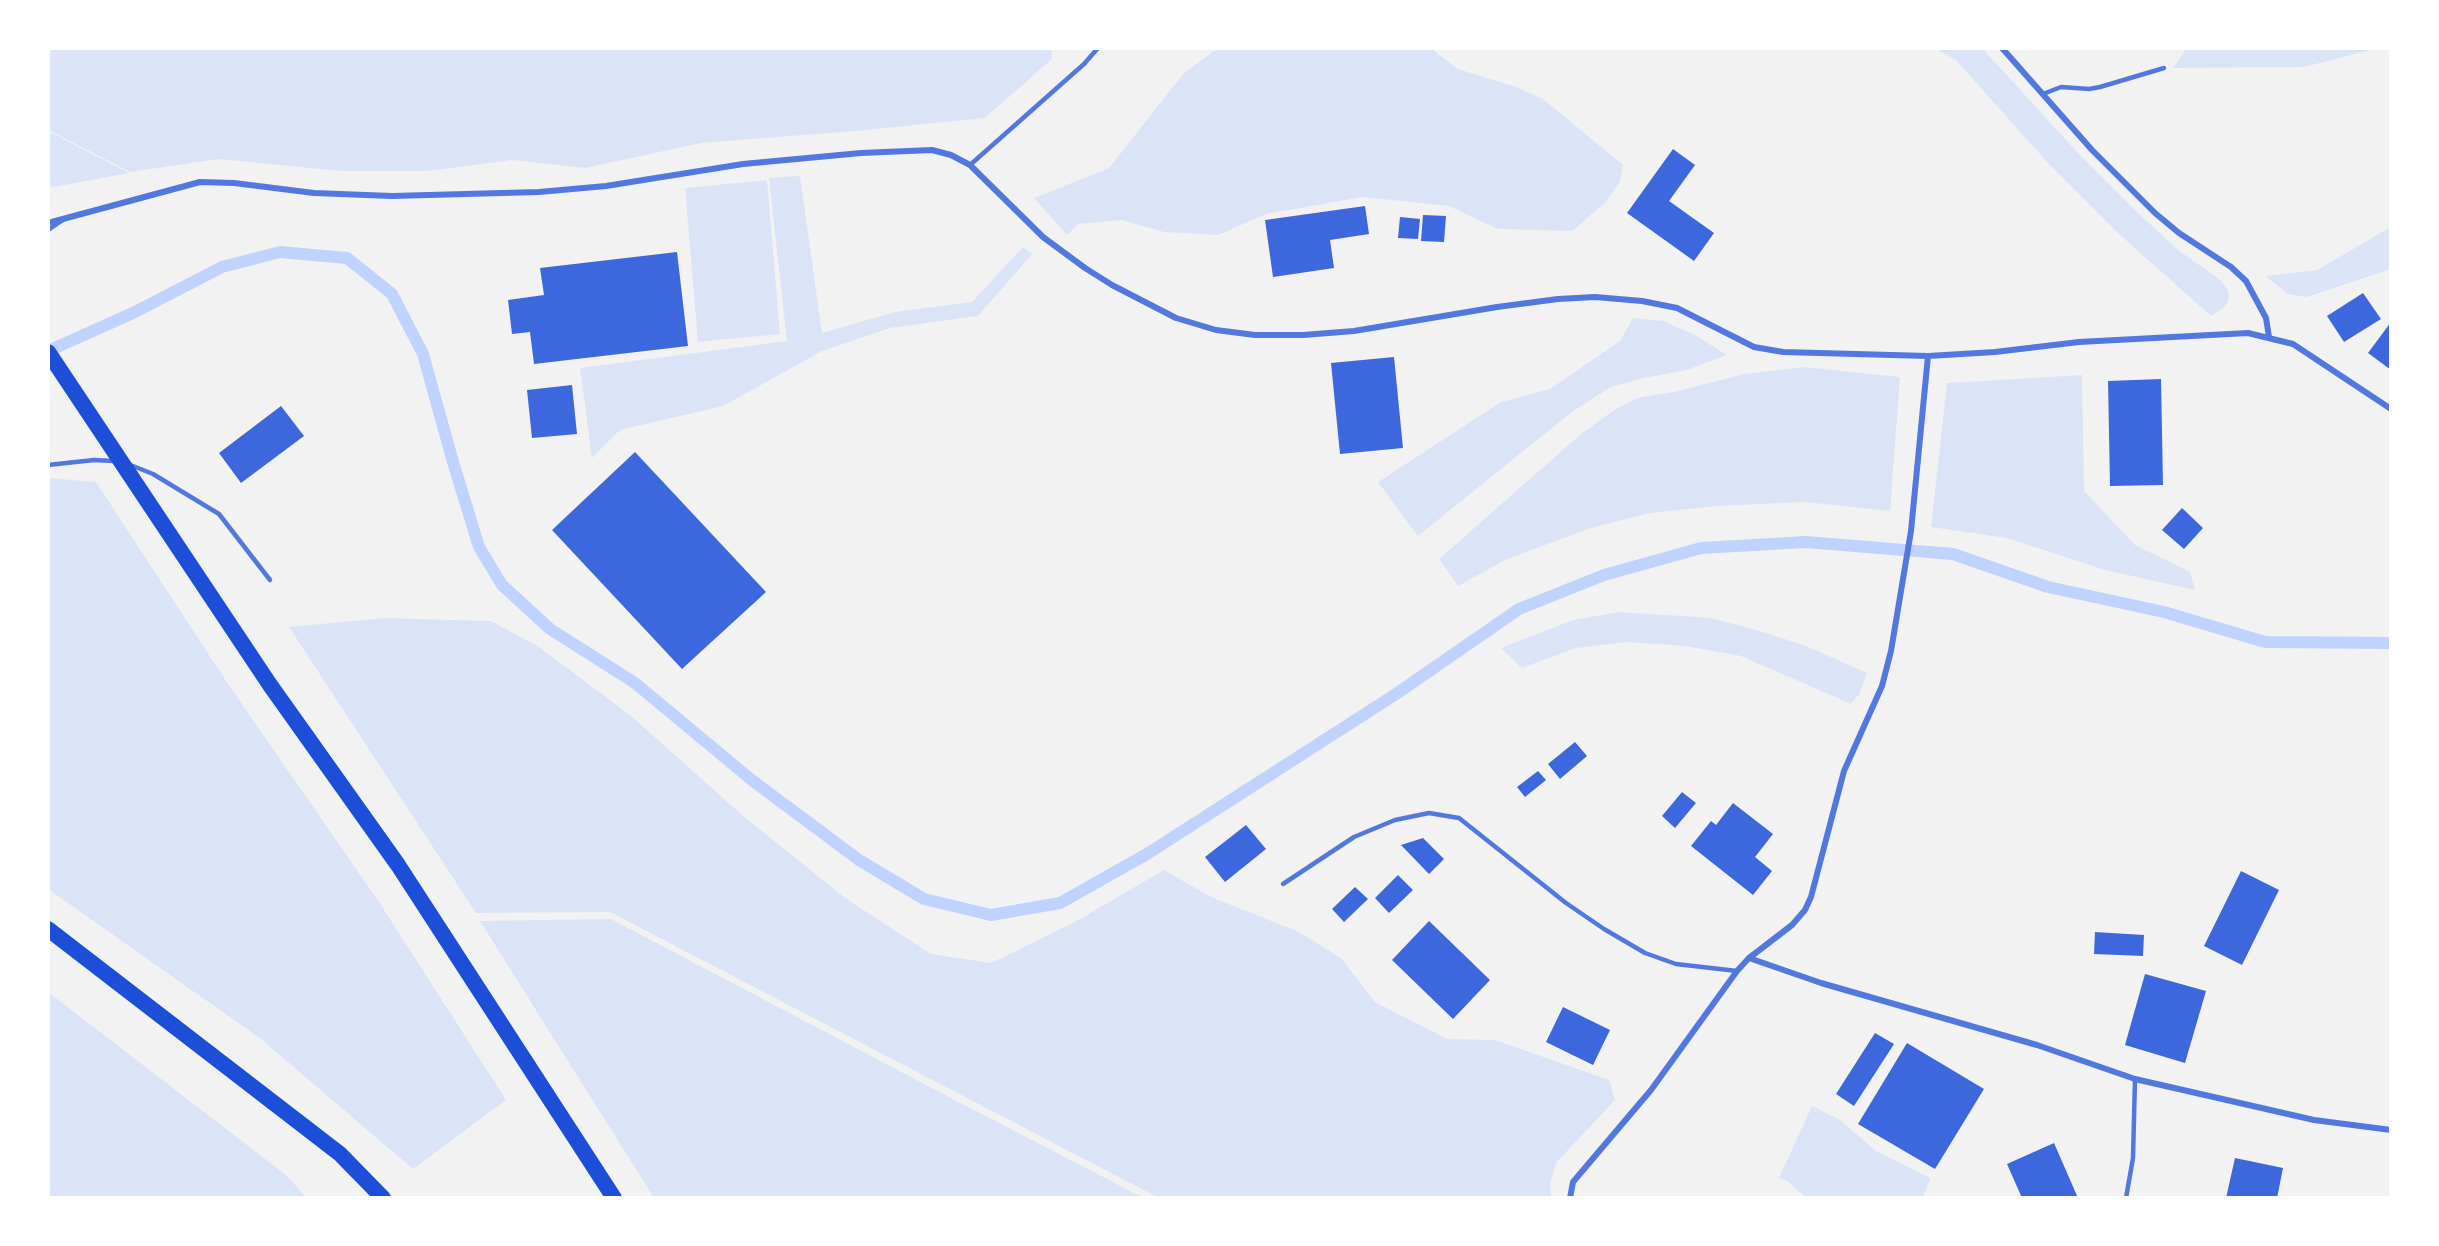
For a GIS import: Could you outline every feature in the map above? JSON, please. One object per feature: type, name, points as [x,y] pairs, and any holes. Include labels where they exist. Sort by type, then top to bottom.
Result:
[{"type":"highway","points":[[48,352],[270,685],[398,865],[614,1198]]},
{"type":"highway","points":[[48,929],[340,1154],[383,1198]]},
{"type":"street","points":[[2002,48],[2092,150],[2156,213],[2179,233],[2231,267],[2246,281],[2265,318],[2270,337]]},
{"type":"street","points":[[48,223],[200,182],[234,183],[314,193],[392,196],[539,192],[606,186],[743,164],[932,150],[951,154],[970,165],[1019,216],[1064,254],[1112,285],[1176,318],[1216,330],[1255,335],[1303,336],[1354,331],[1508,305],[1595,297],[1677,308],[1754,346],[1783,352],[1928,356],[1995,352],[2079,342],[2248,333],[2293,344],[2391,409]]},
{"type":"street","points":[[1570,1198],[1573,1182],[1651,1090],[1737,970],[1792,925],[1805,910],[1811,897],[1844,771],[1882,686],[1891,651],[1911,531],[1928,356]]},
{"type":"street","points":[[1749,958],[1821,982],[1982,1027],[2135,1079],[2314,1120],[2391,1130]]},
{"type":"lane","points":[[970,165],[1084,64],[1098,48]]},
{"type":"lane","points":[[2043,94],[2061,87],[2089,89],[2100,87],[2164,68]]},
{"type":"lane","points":[[48,230],[65,219]]},
{"type":"lane","points":[[48,465],[111,460],[135,465],[153,474],[219,514],[270,580]]},
{"type":"lane","points":[[1283,884],[1354,837],[1395,820],[1429,813],[1459,818],[1566,903],[1645,953],[1676,964],[1737,970]]},
{"type":"lane","points":[[2126,1198],[2133,1158],[2135,1079]]},
{"type":"shaded area","points":[[48,48],[1051,48],[1052,59],[985,118],[701,143],[585,168],[512,160],[428,171],[340,171],[219,159],[130,172],[48,130]]},
{"type":"shaded area","points":[[1233,48],[1430,48],[1458,69],[1516,87],[1543,99],[1623,165],[1620,181],[1606,202],[1572,231],[1498,229],[1449,206],[1362,197],[1266,214],[1218,235],[1164,232],[1122,220],[1078,224],[1067,235],[1034,198],[1109,168],[1184,73],[1214,51]]},
{"type":"shaded area","points":[[1934,48],[1982,48],[2078,153],[2136,211],[2178,250],[2219,279],[2228,290],[2229,298],[2225,307],[2211,316],[2118,233],[2048,163],[1956,60]]},
{"type":"shaded area","points":[[2187,48],[2379,48],[2304,67],[2173,68]]},
{"type":"shaded area","points":[[48,131],[129,173],[48,188]]},
{"type":"shaded area","points":[[800,176],[822,333],[895,312],[972,302],[1023,247],[1032,254],[978,316],[890,328],[822,351],[723,406],[620,430],[592,458],[580,368],[787,341],[769,178]]},
{"type":"shaded area","points":[[767,180],[780,334],[698,342],[685,188]]},
{"type":"shaded area","points":[[2391,227],[2391,269],[2307,297],[2288,294],[2265,276],[2317,270]]},
{"type":"shaded area","points":[[1633,318],[1663,321],[1695,335],[1727,355],[1687,370],[1611,387],[1573,411],[1418,536],[1378,482],[1501,402],[1550,389],[1620,341]]},
{"type":"shaded area","points":[[1804,367],[1900,377],[1890,511],[1804,502],[1718,506],[1650,513],[1591,528],[1507,559],[1458,586],[1439,559],[1581,434],[1614,410],[1637,398],[1674,392],[1744,374]]},
{"type":"shaded area","points":[[2082,375],[2084,491],[2135,545],[2190,572],[2195,590],[2105,570],[2007,538],[1931,527],[1947,383]]},
{"type":"shaded area","points":[[48,478],[96,482],[228,684],[379,902],[506,1100],[413,1169],[261,1039],[48,889]]},
{"type":"shaded area","points":[[1620,612],[1711,618],[1806,646],[1867,673],[1859,694],[1851,704],[1741,656],[1685,646],[1627,642],[1576,648],[1522,668],[1501,648],[1573,620]]},
{"type":"shaded area","points":[[384,618],[491,621],[539,647],[630,715],[742,815],[845,898],[931,954],[991,963],[1075,922],[1164,870],[1211,897],[1299,932],[1341,958],[1375,1002],[1447,1039],[1495,1040],[1609,1080],[1615,1100],[1556,1163],[1550,1184],[1551,1198],[1159,1198],[610,912],[476,913],[289,627]]},
{"type":"shaded area","points":[[611,919],[1144,1198],[654,1198],[480,921]]},
{"type":"shaded area","points":[[48,992],[286,1175],[307,1198],[48,1198]]},
{"type":"shaded area","points":[[1812,1106],[1840,1120],[1876,1151],[1930,1178],[1923,1198],[1806,1198],[1789,1182],[1779,1178]]},
{"type":"building","points":[[1673,149],[1695,165],[1669,201],[1714,233],[1694,261],[1627,213]]},
{"type":"building","points":[[1365,206],[1369,234],[1330,240],[1334,268],[1273,277],[1265,220]]},
{"type":"building","points":[[1423,215],[1446,216],[1444,242],[1421,241]]},
{"type":"building","points":[[1400,217],[1420,219],[1418,239],[1398,238]]},
{"type":"building","points":[[677,252],[688,346],[534,364],[530,332],[512,334],[508,300],[544,295],[540,268]]},
{"type":"building","points":[[2363,293],[2381,319],[2344,342],[2327,316]]},
{"type":"building","points":[[2391,322],[2391,370],[2368,353]]},
{"type":"building","points":[[1394,357],[1403,448],[1340,454],[1331,363]]},
{"type":"building","points":[[2161,379],[2163,485],[2110,486],[2108,381]]},
{"type":"building","points":[[572,385],[577,434],[532,438],[527,390]]},
{"type":"building","points":[[281,406],[304,436],[241,483],[219,453]]},
{"type":"building","points":[[635,452],[766,592],[682,669],[552,530]]},
{"type":"building","points":[[2182,508],[2203,528],[2184,549],[2162,530]]},
{"type":"building","points":[[1575,742],[1587,756],[1560,779],[1548,764]]},
{"type":"building","points":[[1538,771],[1546,780],[1525,797],[1517,787]]},
{"type":"building","points":[[1682,792],[1696,803],[1675,828],[1662,816]]},
{"type":"building","points":[[1733,803],[1773,834],[1755,857],[1772,871],[1753,895],[1691,846],[1711,821],[1716,825]]},
{"type":"building","points":[[1246,825],[1266,849],[1225,882],[1205,857]]},
{"type":"building","points":[[1423,838],[1444,859],[1429,874],[1401,845]]},
{"type":"building","points":[[2241,871],[2279,890],[2242,965],[2204,946]]},
{"type":"building","points":[[1398,875],[1413,890],[1389,913],[1375,898]]},
{"type":"building","points":[[1355,887],[1368,899],[1344,922],[1332,909]]},
{"type":"building","points":[[1429,921],[1490,980],[1453,1019],[1392,960]]},
{"type":"building","points":[[2095,932],[2144,935],[2143,956],[2094,954]]},
{"type":"building","points":[[2145,974],[2206,991],[2185,1063],[2125,1045]]},
{"type":"building","points":[[1563,1007],[1610,1030],[1593,1065],[1546,1042]]},
{"type":"building","points":[[1875,1033],[1894,1044],[1854,1106],[1836,1094]]},
{"type":"building","points":[[1907,1043],[1984,1089],[1935,1169],[1858,1124]]},
{"type":"building","points":[[2054,1143],[2078,1198],[2022,1198],[2007,1164]]},
{"type":"building","points":[[2235,1158],[2283,1168],[2277,1198],[2226,1198]]},
{"type":"waterway","points":[[48,351],[133,313],[222,267],[280,252],[347,258],[392,294],[423,354],[479,547],[502,585],[550,629],[635,683],[753,781],[859,860],[924,899],[991,915],[1060,903],[1147,854],[1396,694],[1519,609],[1604,575],[1701,548],[1806,542],[1953,554],[2048,587],[2164,612],[2265,642],[2391,643]]}]
